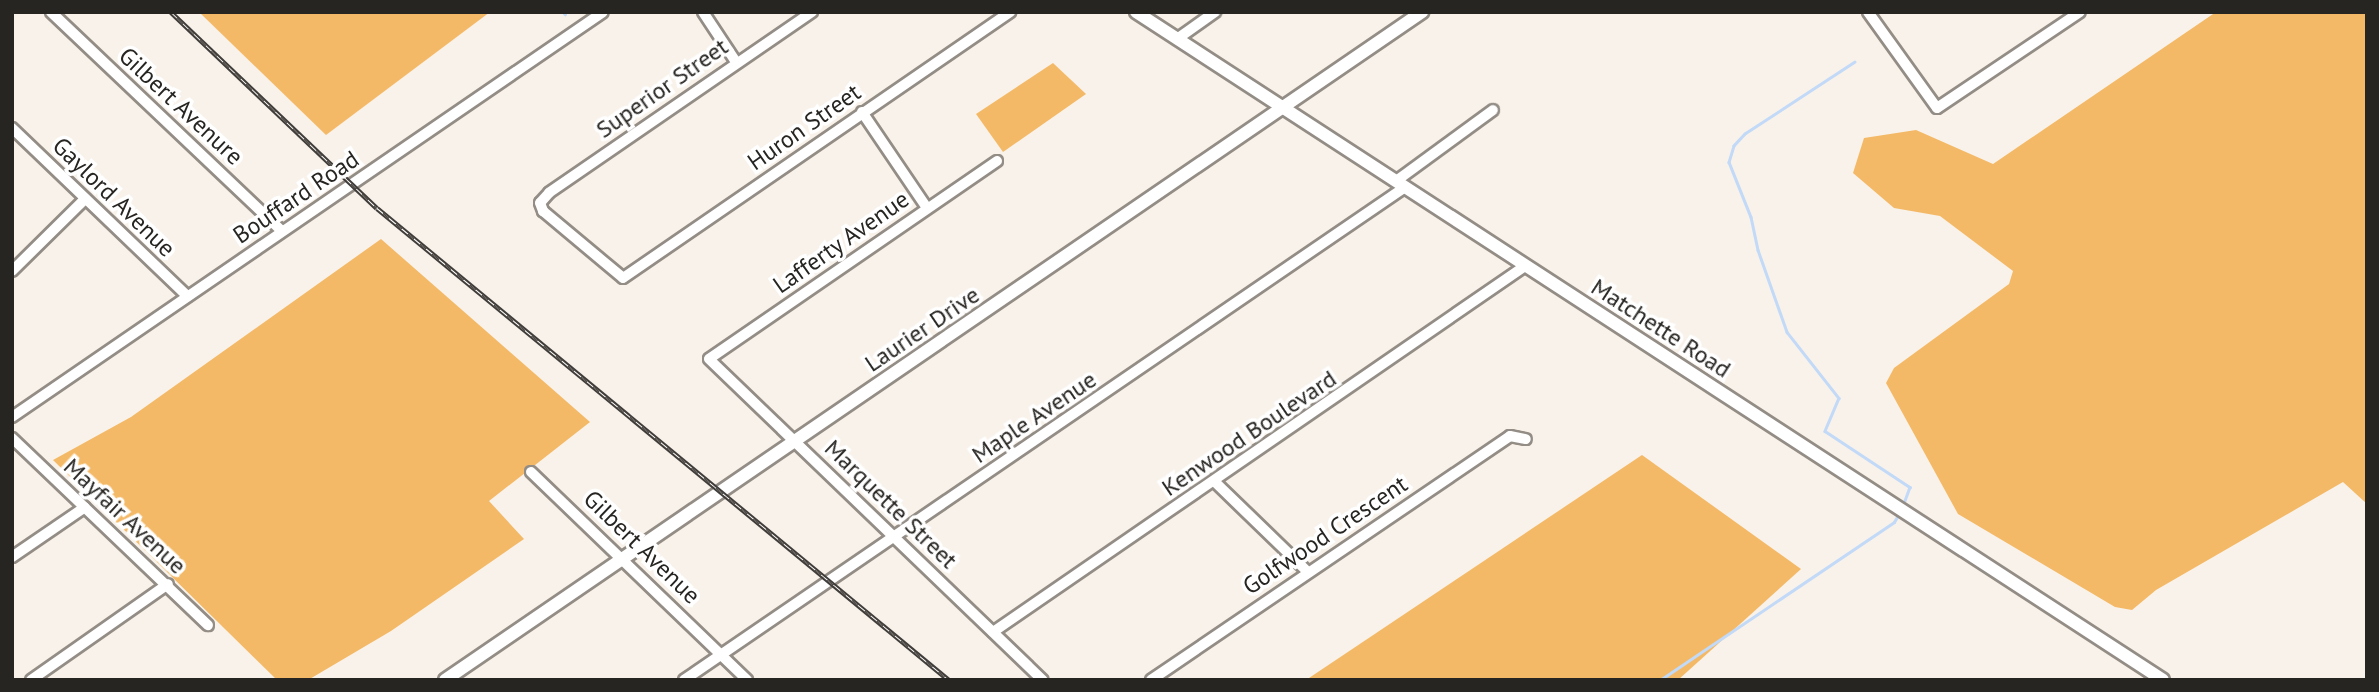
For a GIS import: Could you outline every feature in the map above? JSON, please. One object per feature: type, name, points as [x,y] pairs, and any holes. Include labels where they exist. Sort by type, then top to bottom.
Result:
[{"type":"street","name":"Gilbert Avenure","points":[[51,12],[282,231]]},
{"type":"street","name":"Bouffard Road","points":[[12,417],[603,12]]},
{"type":"street","points":[[703,12],[736,62]]},
{"type":"street","name":"Superior Street","points":[[623,278],[543,211],[540,202],[736,62],[812,12]]},
{"type":"street","name":"Huron Street","points":[[623,278],[1010,12]]},
{"type":"street","name":"Matchette Road","points":[[1136,12],[2164,680]]},
{"type":"street","points":[[1177,39],[1215,12]]},
{"type":"street","name":"Laurier Drive","points":[[445,680],[1422,12]]},
{"type":"street","points":[[1868,12],[1937,108],[2080,12]]},
{"type":"street","name":"Maple Avenue","points":[[684,680],[1400,184],[1493,110]]},
{"type":"street","points":[[862,112],[927,208]]},
{"type":"street","name":"Gaylord Avenue","points":[[12,128],[187,296]]},
{"type":"street","name":"Lafferty Avenue","points":[[709,359],[997,161]]},
{"type":"street","points":[[12,271],[85,199]]},
{"type":"street","name":"Kenwood Boulevard","points":[[993,632],[1215,482],[1525,265]]},
{"type":"street","name":"Marquette Street","points":[[709,359],[1043,680]]},
{"type":"street","name":"Golfwood Crescent","points":[[1151,680],[1510,436],[1526,439]]},
{"type":"street","name":"Mayfair Avenue","points":[[12,438],[208,625]]},
{"type":"street","name":"Gilbert Avenue","points":[[531,472],[625,557],[747,680]]},
{"type":"street","points":[[1215,482],[1308,572]]},
{"type":"street","points":[[12,557],[85,507]]},
{"type":"street","points":[[31,680],[168,584]]},
{"type":"shaded area","points":[[199,12],[490,12],[326,135]]},
{"type":"shaded area","points":[[2216,12],[2367,12],[2367,504],[2343,482],[2156,590],[2132,610],[2115,607],[1958,514],[1886,383],[1894,368],[2009,284],[2013,271],[1940,216],[1894,208],[1853,173],[1864,138],[1916,130],[1993,164]]},
{"type":"shaded area","points":[[1053,63],[1086,94],[1003,152],[976,114]]},
{"type":"shaded area","points":[[381,239],[590,422],[489,501],[524,539],[391,631],[308,680],[277,680],[53,460],[131,417]]},
{"type":"shaded area","points":[[1642,455],[1801,569],[1678,680],[1306,680]]},
{"type":"waterway","points":[[1855,62],[1745,134],[1734,146],[1729,162],[1751,217],[1758,250],[1787,332],[1839,398],[1825,431],[1910,487],[1903,506]]},
{"type":"waterway","points":[[1660,680],[1894,522],[1900,512]]},
{"type":"railway","points":[[171,12],[377,208],[949,680]]}]
